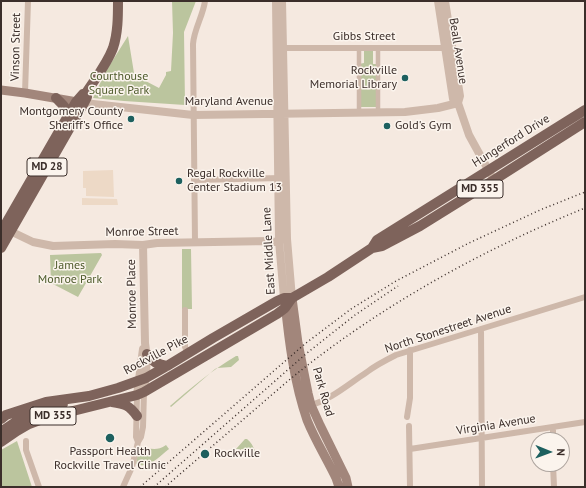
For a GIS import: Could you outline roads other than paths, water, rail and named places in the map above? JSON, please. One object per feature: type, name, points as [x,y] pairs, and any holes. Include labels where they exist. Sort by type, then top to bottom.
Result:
[{"type":"main road","name":"MD 28","points":[[4,229],[106,62],[113,47],[117,26],[118,1]]},
{"type":"main road","name":"Maryland Avenue","points":[[1,90],[56,98],[82,99]]},
{"type":"main road","points":[[56,98],[66,108],[68,117]]},
{"type":"main road","name":"MD 28","points":[[1,248],[4,229],[68,117],[82,99]]},
{"type":"main road","name":"Hungerford Drive","points":[[372,248],[377,240],[585,110]]},
{"type":"main road","name":"Hungerford Drive","points":[[285,308],[288,298],[328,277],[372,248],[382,246],[420,226],[585,122]]},
{"type":"main road","name":"Rockville Pike","points":[[3,416],[46,402],[89,396],[118,388],[142,379],[167,366],[213,338],[288,298]]},
{"type":"main road","name":"Park Road","points":[[288,298],[304,377],[308,422],[336,478],[346,486]]},
{"type":"main road","name":"Rockville Pike","points":[[1,442],[29,424],[46,418],[141,394],[285,308]]},
{"type":"main road","name":"Park Road","points":[[285,308],[294,371],[307,406]]},
{"type":"main road","points":[[147,354],[155,363],[167,366]]},
{"type":"main road","points":[[1,432],[27,416],[89,396]]},
{"type":"main road","points":[[110,402],[130,407],[137,416]]},
{"type":"street","name":"Vinson Street","points":[[26,93],[28,1]]},
{"type":"street","points":[[195,242],[193,115],[194,38],[205,1]]},
{"type":"street","name":"East Middle Lane","points":[[276,1],[280,48]]},
{"type":"street","name":"East Middle Lane","points":[[282,1],[280,48],[283,240],[288,298]]},
{"type":"street","name":"Beall Avenue","points":[[438,1],[460,96],[458,103],[469,135],[494,180]]},
{"type":"street","name":"Beall Avenue","points":[[445,1],[448,47]]},
{"type":"street","name":"Gibbs Street","points":[[280,48],[448,47]]},
{"type":"street","points":[[359,48],[359,112]]},
{"type":"street","points":[[378,48],[378,112]]},
{"type":"street","name":"Maryland Avenue","points":[[82,99],[193,115],[414,111],[438,108],[458,103]]},
{"type":"street","points":[[194,180],[282,178]]},
{"type":"street","name":"Monroe Street","points":[[4,229],[33,242],[53,246],[115,244],[143,245],[195,242],[275,242],[283,240]]},
{"type":"street","name":"Monroe Place","points":[[142,379],[147,354],[145,343],[143,245]]},
{"type":"street","name":"North Stonestreet Avenue","points":[[307,406],[323,401],[334,395],[385,360],[396,355],[585,297]]},
{"type":"street","points":[[185,310],[185,347],[188,353]]},
{"type":"street","points":[[481,329],[482,487]]},
{"type":"street","name":"Monroe Place","points":[[142,379],[142,355],[145,343]]},
{"type":"street","points":[[407,417],[410,398],[410,350]]},
{"type":"street","points":[[138,442],[136,437],[137,416],[142,379]]},
{"type":"street","points":[[123,487],[132,467],[143,427],[141,394]]},
{"type":"street","name":"Virginia Avenue","points":[[410,449],[585,422]]},
{"type":"street","points":[[410,426],[410,487]]},
{"type":"street","points":[[553,427],[553,432]]},
{"type":"street","points":[[26,441],[26,450],[38,487]]},
{"type":"street","points":[[553,472],[554,487]]},
{"type":"railway","points":[[140,487],[306,343],[351,309],[396,281],[469,243],[540,210],[585,192]]},
{"type":"railway","points":[[165,487],[289,380],[357,329],[393,305],[468,262],[506,243],[585,208]]},
{"type":"railway","points":[[154,487],[307,353],[355,315],[398,286]]},
{"type":"place","name":"Rockville Memorial Library","points":[[405,78]]},
{"type":"place","name":"Montgomery County Sheriff's Office","points":[[131,119]]},
{"type":"place","name":"Gold's Gym","points":[[387,126]]},
{"type":"place","name":"Regal Rockville Center Stadium 13","points":[[179,181]]},
{"type":"place","name":"Passport Health Rockville Travel Clinic","points":[[110,438]]},
{"type":"place","name":"Rockville","points":[[205,454]]},
{"type":"park label","name":"Courthouse Square Park","points":[[119,84]]},
{"type":"park label","name":"James Monroe Park","points":[[70,273]]}]
